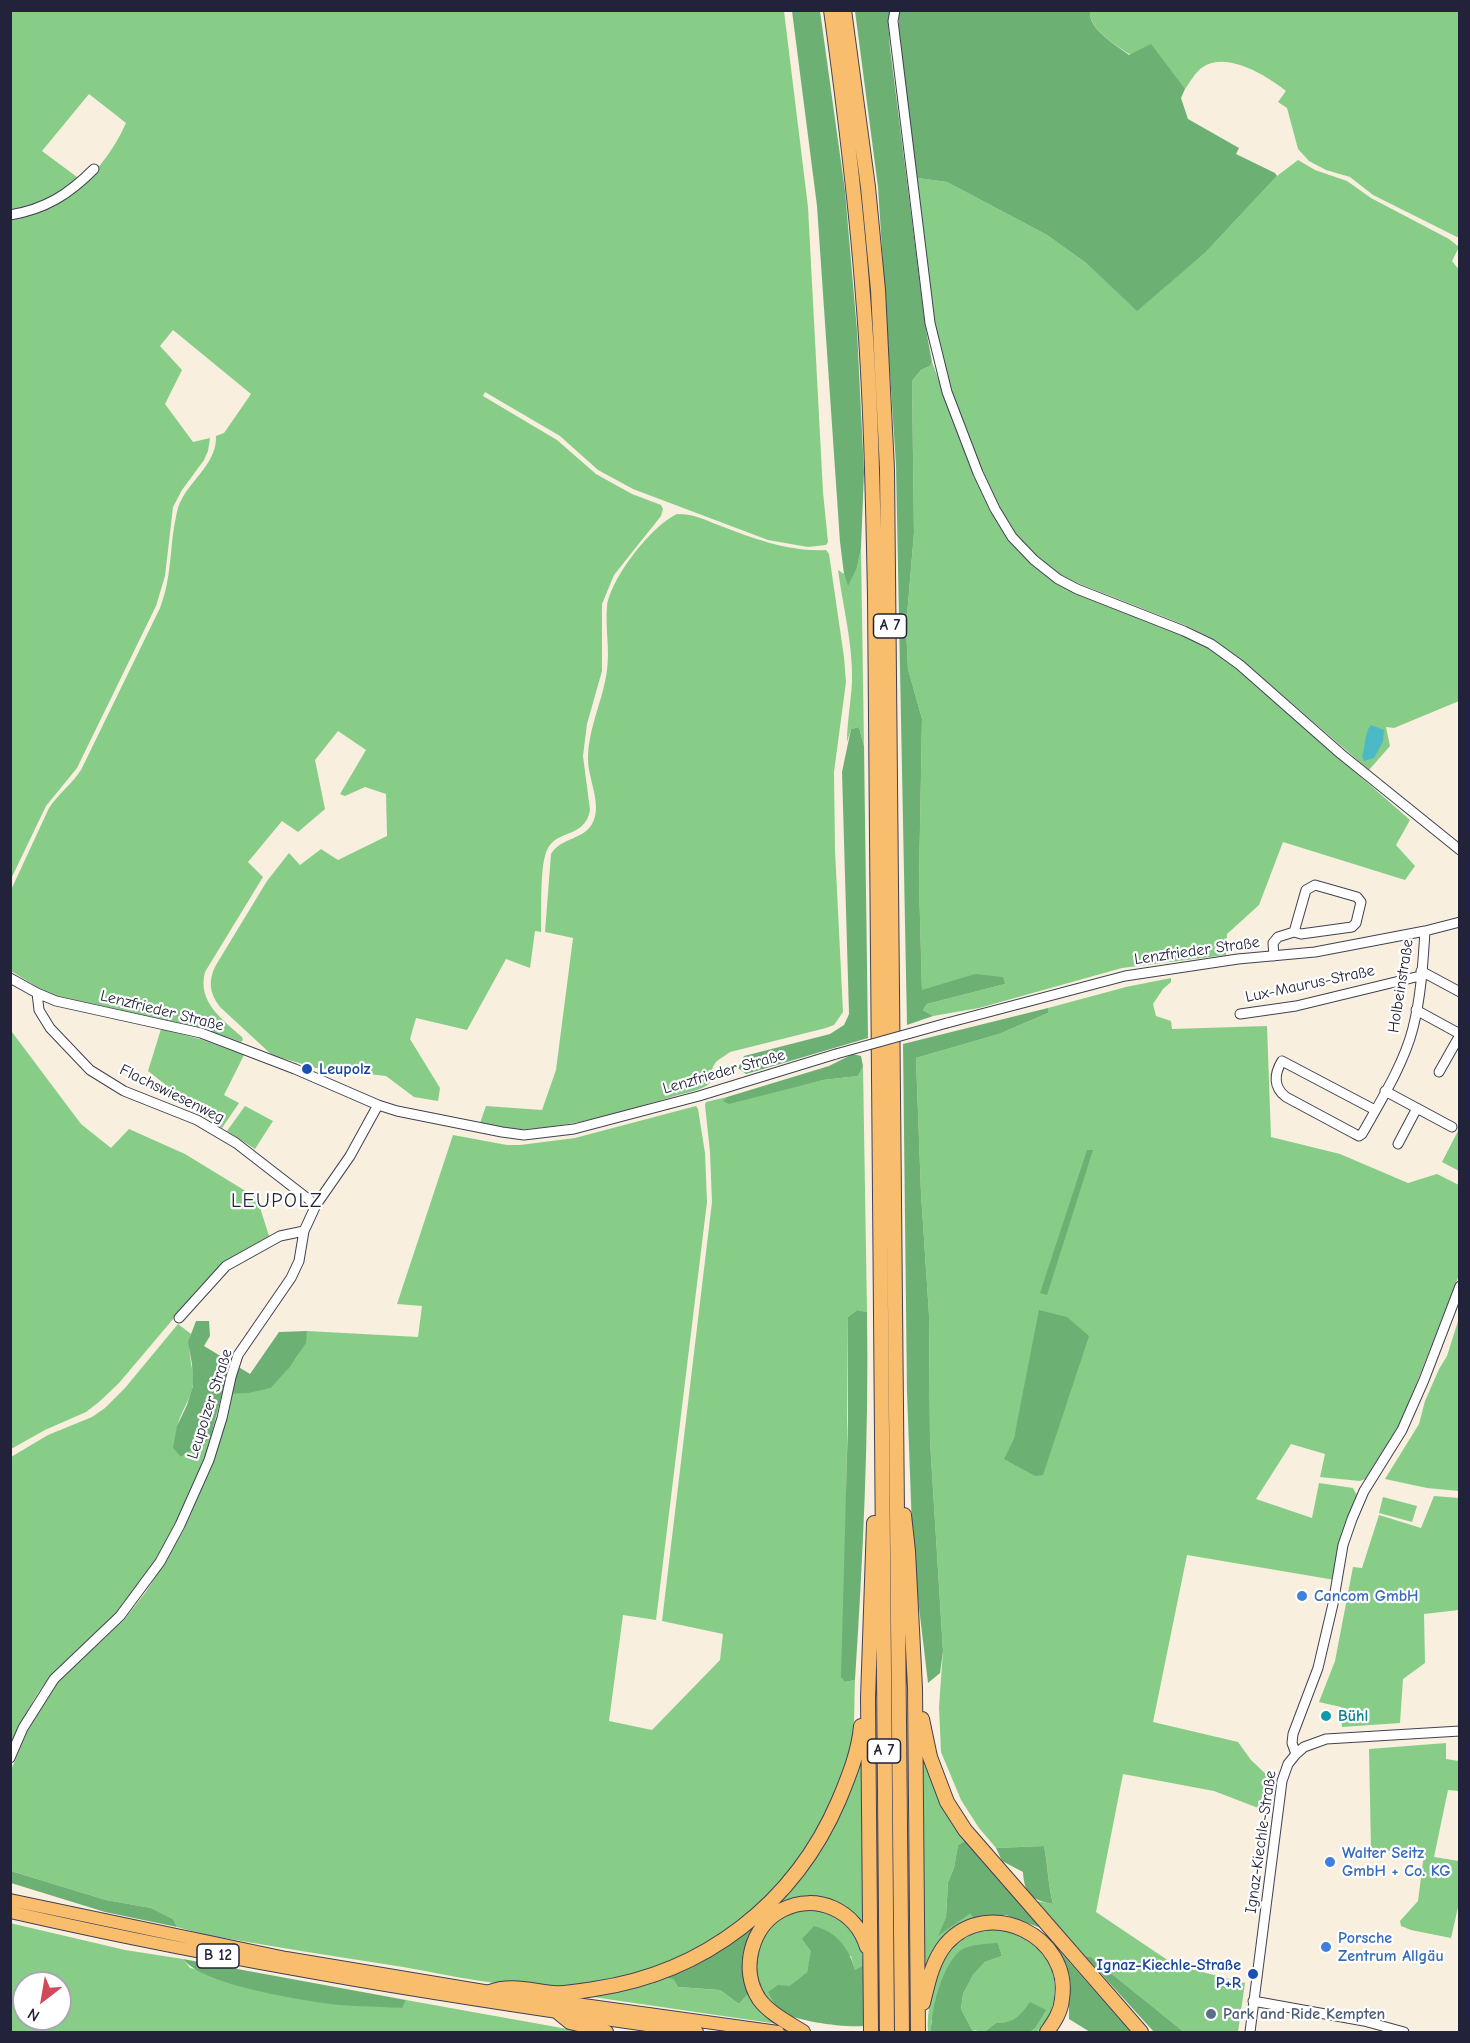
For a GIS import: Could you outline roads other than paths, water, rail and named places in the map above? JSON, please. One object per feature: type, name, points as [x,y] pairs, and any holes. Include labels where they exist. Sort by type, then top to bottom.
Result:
[{"type":"highway","name":"A 7","points":[[831,10],[864,297],[872,470],[875,596],[886,2026]]},
{"type":"highway","name":"A 7","points":[[844,10],[868,187],[878,290],[887,468],[902,2027]]},
{"type":"highway","points":[[872,2032],[868,1698],[874,1517],[882,1482]]},
{"type":"highway","points":[[896,1497],[904,1516],[908,1551],[915,1688],[918,2028]]},
{"type":"highway","points":[[915,1688],[921,1700],[922,1723],[930,1757],[947,1802],[965,1830],[1141,2032]]},
{"type":"highway","points":[[490,1992],[502,1988],[555,1993],[625,1984],[661,1973],[694,1959],[750,1920],[792,1879],[808,1858],[830,1821],[848,1778],[860,1736],[862,1711],[868,1698]]},
{"type":"highway","points":[[803,2032],[774,2013],[760,1999],[752,1983],[749,1967],[750,1952],[756,1938],[767,1923],[782,1910],[802,1905],[820,1904],[839,1910],[852,1920],[863,1934],[870,1964]]},
{"type":"highway","points":[[918,2028],[930,1974],[947,1943],[959,1933],[993,1922],[1011,1923],[1031,1933],[1048,1947],[1057,1962],[1062,1980],[1062,2000],[1057,2018],[1047,2032]]},
{"type":"highway","points":[[559,2013],[570,2022],[606,2032]]},
{"type":"main road","name":"B 12","points":[[10,1900],[286,1958],[490,1992],[778,2032]]},
{"type":"main road","name":"B 12","points":[[10,1912],[233,1959],[559,2013],[697,2032]]},
{"type":"street","points":[[895,10],[893,21],[901,100],[930,323],[937,358],[950,403],[978,473],[995,509],[1012,537],[1034,560],[1058,579],[1098,598],[1184,631],[1211,644],[1240,665],[1341,754],[1458,846]]},
{"type":"street","points":[[10,215],[26,212],[52,202],[74,188],[94,168]]},
{"type":"street","points":[[1274,956],[1273,944],[1278,937],[1294,932],[1301,934],[1352,927],[1356,923],[1361,902],[1357,897],[1315,885],[1306,890],[1294,932]]},
{"type":"street","name":"Lenzfrieder Straße","points":[[10,978],[56,1001],[201,1033],[295,1069],[378,1105],[426,1118],[524,1135],[574,1129],[699,1096],[946,1023],[1125,976],[1315,952],[1460,922]]},
{"type":"street","name":"Holbeinstraße","points":[[1375,1110],[1282,1061],[1275,1076],[1281,1093],[1354,1134],[1359,1136],[1362,1134],[1375,1110],[1385,1091],[1412,1030],[1425,931]]},
{"type":"street","points":[[1421,974],[1460,992]]},
{"type":"street","name":"Lux-Maurus-Straße","points":[[1240,1014],[1296,1006],[1421,974]]},
{"type":"street","name":"Flachswiesenweg","points":[[37,993],[39,1010],[50,1028],[90,1070],[124,1090],[197,1120],[236,1143],[316,1204]]},
{"type":"street","points":[[1416,1010],[1460,1034],[1439,1072]]},
{"type":"street","points":[[1385,1091],[1452,1127]]},
{"type":"street","name":"Leupolzer Straße","points":[[10,1758],[23,1728],[54,1679],[120,1616],[160,1562],[180,1526],[209,1460],[238,1355],[291,1278],[299,1262],[304,1231],[316,1204],[350,1156],[378,1105]]},
{"type":"street","points":[[1398,1144],[1417,1108]]},
{"type":"street","points":[[179,1318],[226,1266],[280,1236],[304,1231]]},
{"type":"street","points":[[1296,1754],[1292,1743],[1293,1734],[1318,1668],[1344,1545],[1352,1519],[1364,1491],[1402,1430],[1460,1286]]},
{"type":"street","name":"Ignaz-Kiechle-Straße","points":[[1250,2032],[1282,1781],[1288,1764],[1304,1747],[1326,1739],[1460,1731]]},
{"type":"street","points":[[1253,2001],[1364,2021],[1404,2032]]},
{"type":"water","points":[[1371,725],[1384,730],[1383,742],[1374,758],[1364,761],[1362,756],[1367,731]]},
{"type":"place","name":"Leupolz","points":[[307,1069]]},
{"type":"place","name":"Cancom GmbH","points":[[1302,1596]]},
{"type":"place","name":"Bühl","points":[[1326,1716]]},
{"type":"place","name":"Walter Seitz GmbH + Co. KG","points":[[1330,1862]]},
{"type":"place","name":"Porsche Zentrum Allgäu","points":[[1326,1947]]},
{"type":"place","name":"Ignaz-Kiechle-Straße P+R","points":[[1253,1974]]},
{"type":"place","name":"Park and Ride Kempten","points":[[1211,2014]]},
{"type":"district","name":"LEUPOLZ","points":[[277,1201]]}]
